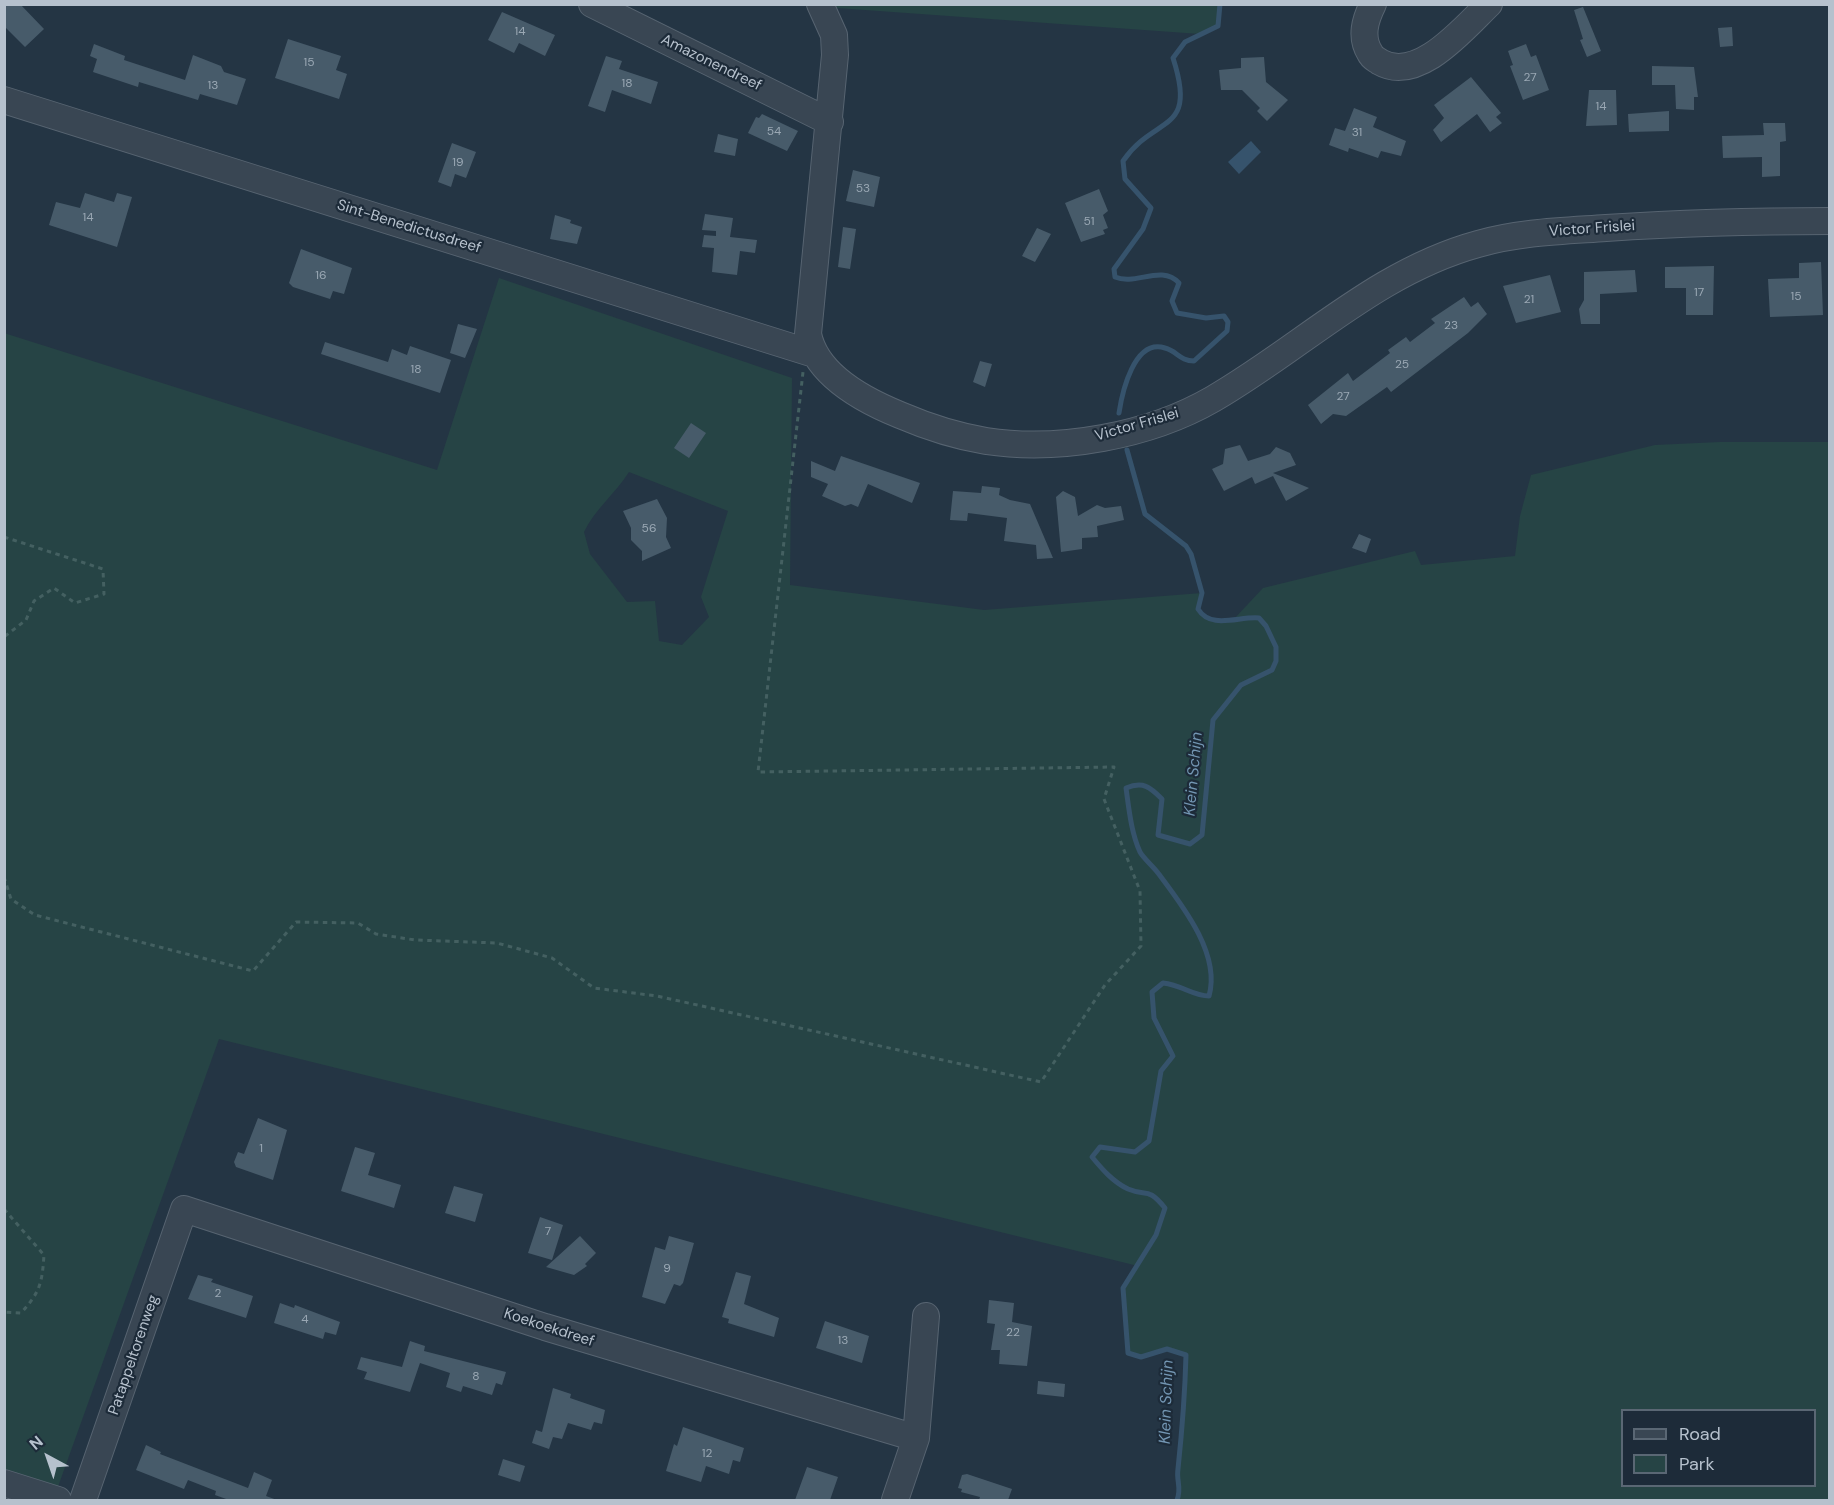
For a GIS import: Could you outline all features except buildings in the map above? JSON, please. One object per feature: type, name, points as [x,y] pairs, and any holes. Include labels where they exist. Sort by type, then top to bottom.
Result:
[{"type":"street","name":"Amazonendreef","points":[[592,4],[830,122]]},
{"type":"street","points":[[814,354],[808,334],[830,122],[834,35],[820,4]]},
{"type":"street","points":[[1373,4],[1364,30],[1366,46],[1371,57],[1385,65],[1400,68],[1421,62],[1436,53],[1489,4]]},
{"type":"street","name":"Sint-Benedictusdreef","points":[[4,100],[814,354]]},
{"type":"street","name":"Victor Frislei","points":[[814,354],[856,393],[880,407],[936,430],[1008,444],[1075,442],[1159,422],[1196,408],[1232,387],[1356,301],[1408,272],[1476,245],[1535,233],[1673,223],[1830,221]]},
{"type":"street","name":"Koekoekdreef","points":[[184,1209],[545,1327],[916,1438]]},
{"type":"street","name":"Patappeltorenweg","points":[[83,1500],[184,1209]]},
{"type":"street","points":[[895,1500],[916,1438],[926,1316]]},
{"type":"street","points":[[4,1483],[58,1500]]},
{"type":"path","points":[[4,878],[11,898],[35,915],[253,971],[296,922],[358,923],[376,934],[415,940],[497,943],[552,958],[594,988],[657,996],[1041,1082],[1105,985],[1141,946],[1140,891],[1104,799],[1114,767],[758,772],[800,388]]},
{"type":"path","points":[[4,537],[103,569],[104,594],[75,603],[54,588],[33,601],[26,620],[4,637]]},
{"type":"path","points":[[4,1209],[44,1255],[42,1284],[34,1299],[21,1313],[4,1312]]},
{"type":"green space","points":[[835,5],[1220,5],[1218,26],[1200,34],[837,8]]},
{"type":"green space","points":[[499,278],[792,378],[790,585],[984,610],[1202,593],[1198,609],[1201,614],[1218,621],[1234,619],[1263,588],[1415,551],[1421,565],[1515,556],[1520,516],[1531,475],[1655,445],[1720,442],[1829,442],[1829,1500],[1177,1500],[1186,1355],[1167,1349],[1141,1357],[1128,1353],[1123,1288],[1138,1266],[219,1039],[55,1495],[5,1479],[4,333],[437,470]],"holes":[[[629,472],[728,511],[701,597],[709,617],[682,645],[659,641],[655,601],[627,602],[590,554],[584,532]]]},
{"type":"water","points":[[1251,141],[1261,152],[1239,174],[1228,162]]},
{"type":"waterway","name":"Klein Schijn","points":[[1119,413],[1123,393],[1132,369],[1145,351],[1154,347],[1165,348],[1185,359],[1194,361],[1227,331],[1228,322],[1224,316],[1206,318],[1177,313],[1172,301],[1179,283],[1172,278],[1156,275],[1123,279],[1115,277],[1114,269],[1143,229],[1151,208],[1125,179],[1123,161],[1135,146],[1169,121],[1177,112],[1180,100],[1179,83],[1173,58],[1185,42],[1218,26],[1220,4]]},
{"type":"waterway","name":"Klein Schijn","points":[[1127,450],[1145,514],[1186,546],[1191,554],[1202,593],[1198,609],[1210,619],[1218,621],[1259,618],[1266,626],[1276,647],[1276,661],[1272,670],[1241,685],[1213,720],[1202,835],[1190,844],[1158,835],[1162,799],[1146,786],[1137,785],[1126,788],[1132,828],[1140,852],[1178,900],[1197,931],[1209,964],[1211,980],[1209,996],[1163,983],[1152,992],[1154,1018],[1173,1056],[1161,1071],[1149,1141],[1135,1152],[1100,1147],[1092,1157],[1117,1183],[1128,1189],[1150,1194],[1165,1208],[1156,1235],[1123,1288],[1128,1353],[1141,1357],[1167,1349],[1186,1355],[1177,1500]]}]
